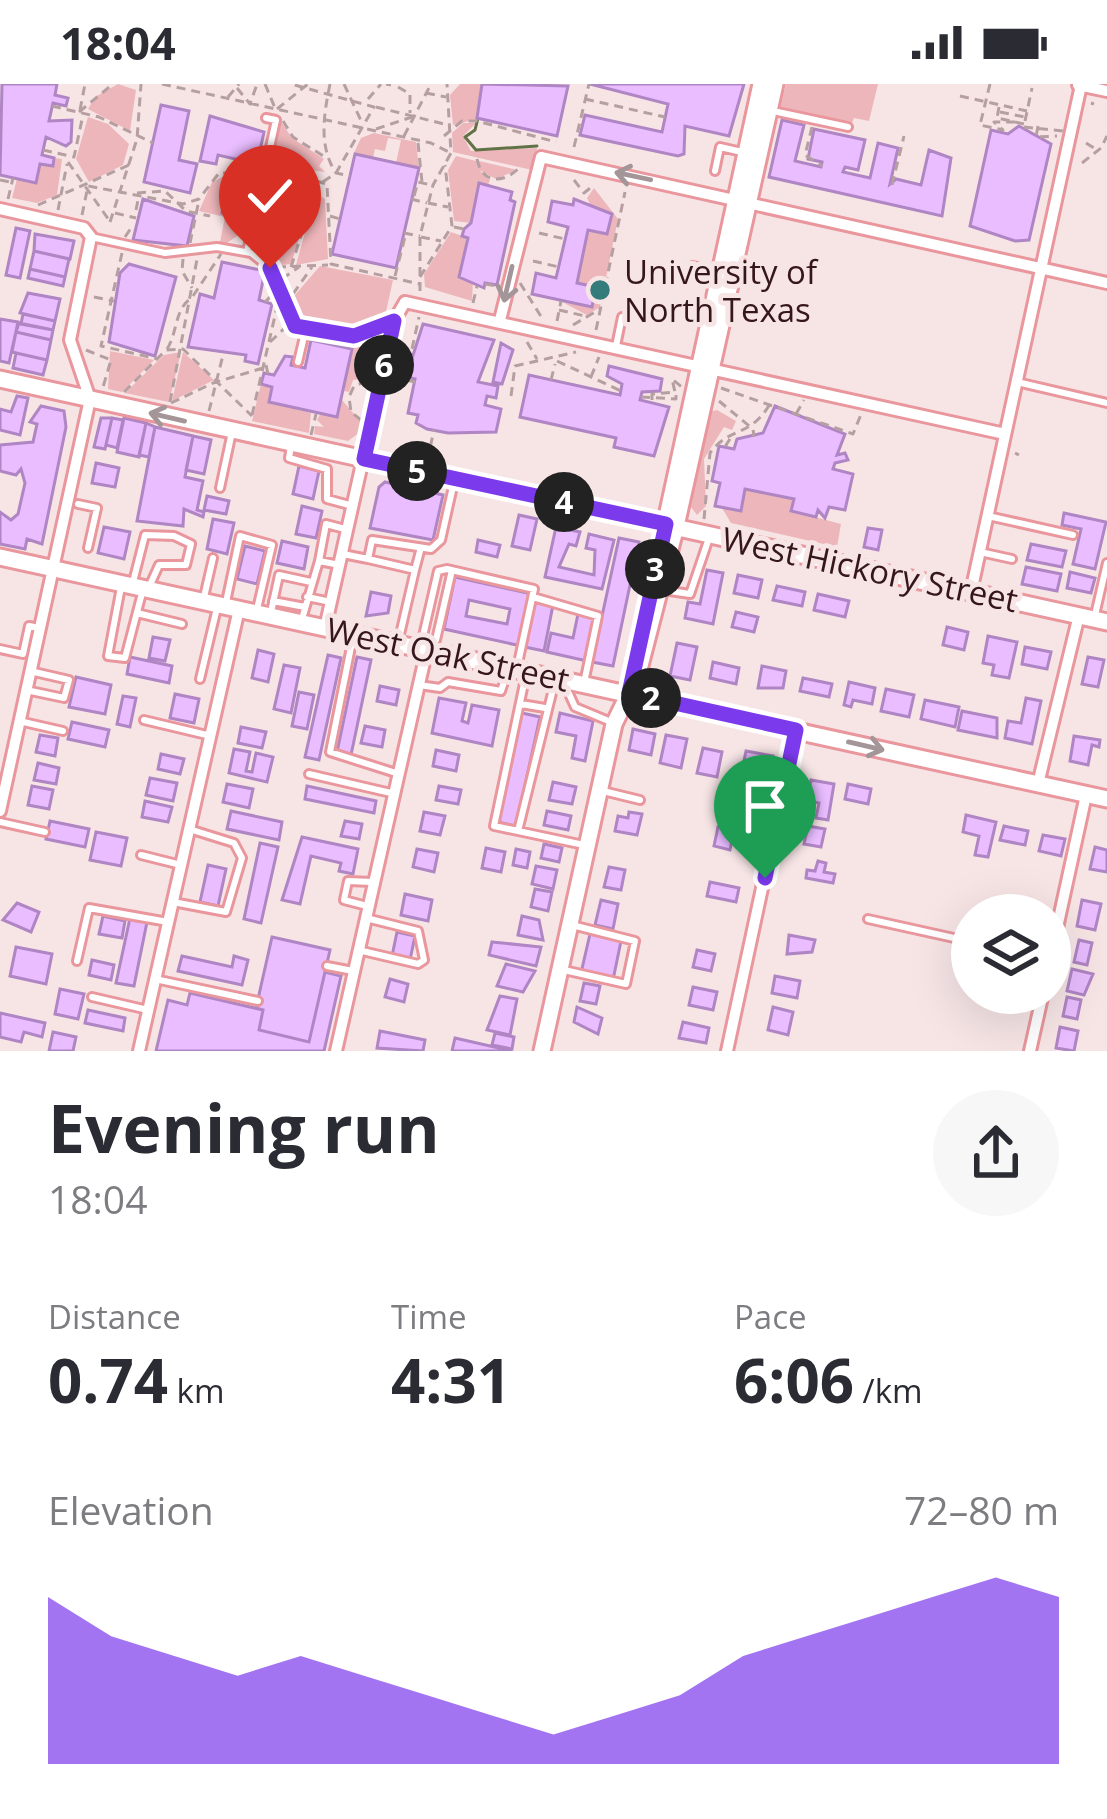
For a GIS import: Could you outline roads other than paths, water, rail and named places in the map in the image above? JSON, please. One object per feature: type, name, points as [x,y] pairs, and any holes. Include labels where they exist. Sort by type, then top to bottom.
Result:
[{"type":"main road","points":[[629,693],[742,200],[745,153],[761,84]]},
{"type":"main road","points":[[705,366],[719,272],[775,84]]},
{"type":"main road","name":"West Hickory Street","points":[[0,379],[96,394],[232,431],[671,525],[707,526],[1094,618]]},
{"type":"main road","points":[[542,1051],[614,724],[629,693],[660,589],[671,525]]},
{"type":"main road","name":"West Oak Street","points":[[0,557],[241,607],[303,615],[326,628],[1107,800]]},
{"type":"street","points":[[971,592],[1078,85],[1107,91]]},
{"type":"street","points":[[500,320],[541,157],[1107,284]]},
{"type":"street","points":[[0,811],[5,760],[30,671],[28,656],[39,628],[96,394],[70,340],[91,237],[84,228],[4,204]]},
{"type":"street","points":[[326,628],[394,321],[405,302],[1005,434]]},
{"type":"street","points":[[139,1051],[241,607]]},
{"type":"street","points":[[1038,784],[1094,618]]},
{"type":"street","points":[[336,1051],[427,649]]},
{"type":"street","points":[[727,1051],[796,730]]},
{"type":"street","points":[[1064,894],[1086,795]]},
{"type":"street","points":[[1030,1051],[1038,1014]]},
{"type":"lane","points":[[769,110],[848,128]]},
{"type":"lane","points":[[247,252],[276,120],[266,118]]},
{"type":"lane","points":[[715,171],[720,147],[745,153]]},
{"type":"lane","points":[[91,237],[186,251],[226,248],[247,252],[270,268],[292,321],[306,328],[354,336],[394,321]]},
{"type":"lane","points":[[693,266],[719,272]]},
{"type":"lane","points":[[616,346],[622,317]]},
{"type":"lane","points":[[298,362],[306,328]]},
{"type":"lane","points":[[1017,382],[1107,403]]},
{"type":"lane","points":[[220,488],[232,431]]},
{"type":"lane","points":[[291,444],[289,458],[327,469],[327,499],[353,506]]},
{"type":"lane","points":[[368,559],[372,540],[420,551],[441,540],[455,479]]},
{"type":"lane","points":[[78,504],[97,508],[88,548]]},
{"type":"lane","points":[[988,516],[1073,535]]},
{"type":"lane","points":[[303,615],[326,524],[348,530]]},
{"type":"lane","points":[[660,589],[689,595],[707,526]]},
{"type":"lane","points":[[136,586],[108,656],[124,658],[137,614],[136,586],[159,565],[186,565],[190,544],[175,536],[145,535],[136,586]]},
{"type":"lane","points":[[200,679],[241,607],[272,544],[240,536],[241,607]]},
{"type":"lane","points":[[398,643],[420,551]]},
{"type":"lane","points":[[980,552],[1012,560]]},
{"type":"lane","points":[[213,558],[241,607]]},
{"type":"lane","points":[[319,561],[368,559],[415,570]]},
{"type":"lane","points":[[1094,618],[1107,563]]},
{"type":"lane","points":[[452,570],[436,640],[427,649],[423,638],[438,571],[452,570],[534,590],[517,668],[521,704],[494,826],[588,845]]},
{"type":"lane","points":[[241,607],[279,575],[310,582]]},
{"type":"lane","points":[[307,597],[332,602]]},
{"type":"lane","points":[[533,597],[598,616],[584,683]]},
{"type":"lane","points":[[137,614],[182,624]]},
{"type":"lane","points":[[354,634],[330,752],[396,773]]},
{"type":"lane","points":[[0,649],[28,656]]},
{"type":"lane","points":[[419,685],[440,688],[448,682],[501,691],[517,668]]},
{"type":"lane","points":[[26,691],[65,698],[68,679],[30,671]]},
{"type":"lane","points":[[518,831],[545,709],[561,678]]},
{"type":"lane","points":[[561,678],[571,704],[614,724]]},
{"type":"lane","points":[[521,704],[545,709]]},
{"type":"lane","points":[[144,720],[211,736]]},
{"type":"lane","points":[[19,722],[63,731]]},
{"type":"lane","points":[[309,774],[392,793]]},
{"type":"lane","points":[[600,790],[640,800]]},
{"type":"lane","points":[[0,822],[45,832]]},
{"type":"lane","points":[[172,902],[226,912],[239,874],[241,849],[189,829]]},
{"type":"lane","points":[[141,855],[181,865]]},
{"type":"lane","points":[[358,950],[418,964],[424,961],[418,931],[344,900],[347,881],[372,882]]},
{"type":"lane","points":[[77,961],[89,908],[168,922]]},
{"type":"lane","points":[[868,919],[951,937]]},
{"type":"lane","points":[[560,969],[626,983],[635,941],[570,925]]},
{"type":"lane","points":[[327,965],[354,971]]},
{"type":"lane","points":[[155,979],[258,1001]]},
{"type":"lane","points":[[92,997],[148,1010]]},
{"type":"waterway","points":[[478,118],[475,130],[465,137],[476,150],[537,146]]},
{"type":"place","name":"University of North Texas","points":[[600,290]]}]
